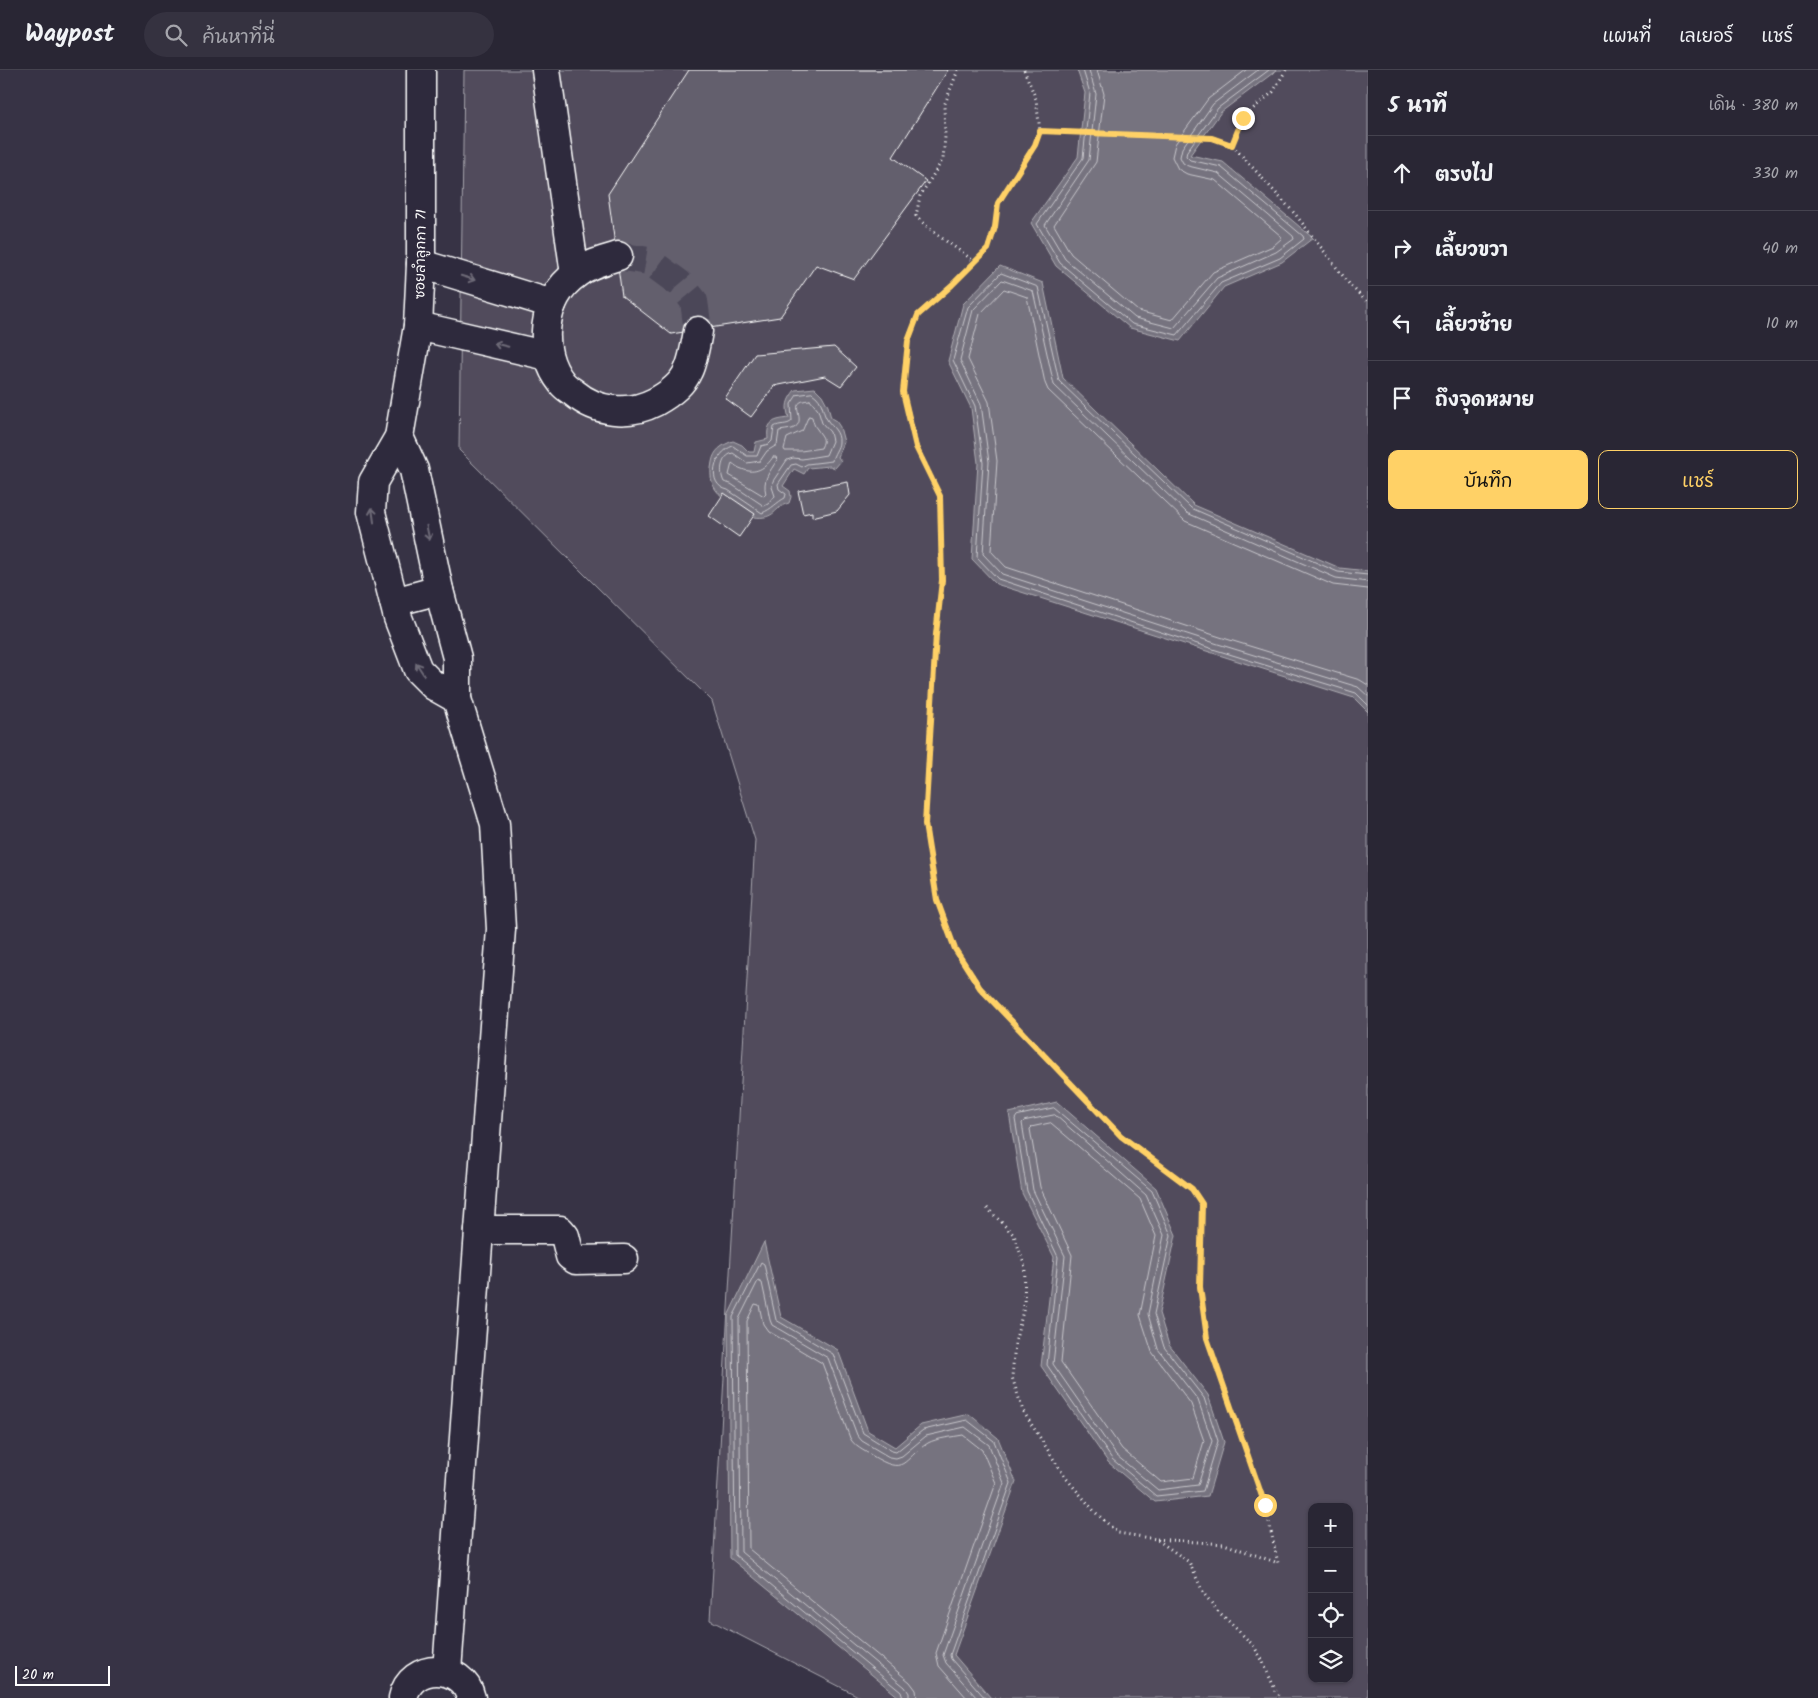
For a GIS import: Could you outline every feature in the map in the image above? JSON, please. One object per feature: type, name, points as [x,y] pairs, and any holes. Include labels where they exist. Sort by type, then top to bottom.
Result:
[{"type":"street","name":"ซอยลำลูกกา 71","points":[[399,437],[418,326],[421,264],[421,70]]},
{"type":"street","points":[[546,70],[575,274]]},
{"type":"street","points":[[618,256],[594,263],[575,274],[561,288],[552,304],[545,330],[548,356],[562,383],[585,402],[613,411],[643,408],[669,394],[688,371],[698,331]]},
{"type":"street","points":[[421,264],[552,304]]},
{"type":"street","points":[[418,326],[548,356]]},
{"type":"street","points":[[399,437],[414,470],[439,590],[457,658],[457,699],[496,824],[501,929],[447,1671]]},
{"type":"street","points":[[399,437],[374,482],[371,512],[398,618],[418,670],[434,686],[457,699]]},
{"type":"street","points":[[394,602],[439,590]]},
{"type":"street","points":[[479,1230],[560,1230],[565,1236],[570,1256],[576,1260],[624,1259]]},
{"type":"street","points":[[404,1698],[413,1680],[429,1671],[447,1671],[460,1679],[470,1692],[471,1698]]},
{"type":"path","points":[[958,70],[944,106],[944,159],[920,196],[916,216],[928,228],[953,244],[975,262]]},
{"type":"path","points":[[987,1208],[1014,1235],[1025,1267],[1024,1307],[1015,1343],[1012,1377],[1023,1411],[1065,1477],[1096,1513],[1118,1533],[1156,1539],[1224,1544],[1278,1563],[1265,1505],[1207,1338],[1200,1287],[1202,1204],[1192,1189],[1121,1136],[980,988],[955,949],[937,900],[925,824],[936,634],[942,580],[940,496],[916,447],[903,392],[903,383],[908,341],[918,315],[988,249],[995,227],[998,203],[1035,145],[1040,131],[1036,100],[1024,70]]},
{"type":"path","points":[[1232,145],[1243,118],[1273,92],[1286,70]]},
{"type":"path","points":[[1040,131],[1212,138],[1232,145],[1296,215],[1350,285],[1368,303]]},
{"type":"path","points":[[1156,1539],[1189,1562],[1204,1594],[1218,1611],[1253,1645],[1279,1698]]},
{"type":"shaded area","points":[[464,70],[1368,70],[1368,1698],[862,1698],[710,1620],[755,840],[712,701],[459,450]]},
{"type":"water","points":[[1077,70],[1277,70],[1221,112],[1190,155],[1223,162],[1313,238],[1282,262],[1224,287],[1180,341],[1130,328],[1056,266],[1031,223],[1078,157],[1085,93]]},
{"type":"water","points":[[1000,266],[1043,283],[1063,378],[1194,505],[1340,568],[1368,571],[1368,712],[1354,698],[996,584],[972,559],[978,463],[971,408],[948,361],[963,304]]},
{"type":"water","points":[[815,388],[822,395],[828,406],[831,418],[840,427],[844,442],[838,457],[841,461],[835,468],[830,466],[808,468],[804,474],[794,469],[783,486],[790,491],[789,503],[766,517],[753,517],[755,514],[729,501],[716,490],[712,483],[711,473],[715,454],[722,446],[733,441],[742,445],[749,452],[754,452],[756,442],[768,439],[768,428],[772,422],[789,418],[788,403],[795,390]]},
{"type":"water","points":[[1057,1102],[1156,1188],[1176,1235],[1159,1313],[1169,1345],[1208,1395],[1224,1442],[1208,1496],[1155,1502],[1108,1462],[1041,1366],[1054,1257],[1022,1193],[1009,1113]]},
{"type":"water","points":[[764,1242],[781,1317],[838,1350],[868,1431],[895,1447],[921,1425],[969,1414],[998,1438],[1016,1482],[954,1655],[991,1698],[900,1698],[730,1558],[728,1316]]},
{"type":"building","points":[[689,70],[948,70],[893,157],[926,181],[854,279],[816,265],[780,317],[671,334],[622,296],[608,194]]},
{"type":"building","points":[[834,347],[856,367],[841,386],[825,376],[774,386],[751,417],[725,398],[755,354]]},
{"type":"building","points":[[848,482],[850,495],[837,511],[812,517],[812,512],[803,514],[798,491]]},
{"type":"building","points":[[724,493],[755,514],[739,537],[709,516]]},
{"type":"tunnel","points":[[618,256],[649,261],[679,283],[694,301],[698,331]]},
{"type":"route","points":[[1243,118],[1232,145],[1212,138],[1040,131],[1035,145],[998,203],[995,227],[988,249],[918,315],[908,341],[903,392],[916,447],[940,496],[942,580],[936,634],[925,824],[937,900],[955,949],[980,988],[1121,1136],[1192,1189],[1202,1204],[1200,1287],[1207,1338],[1265,1505]]}]
